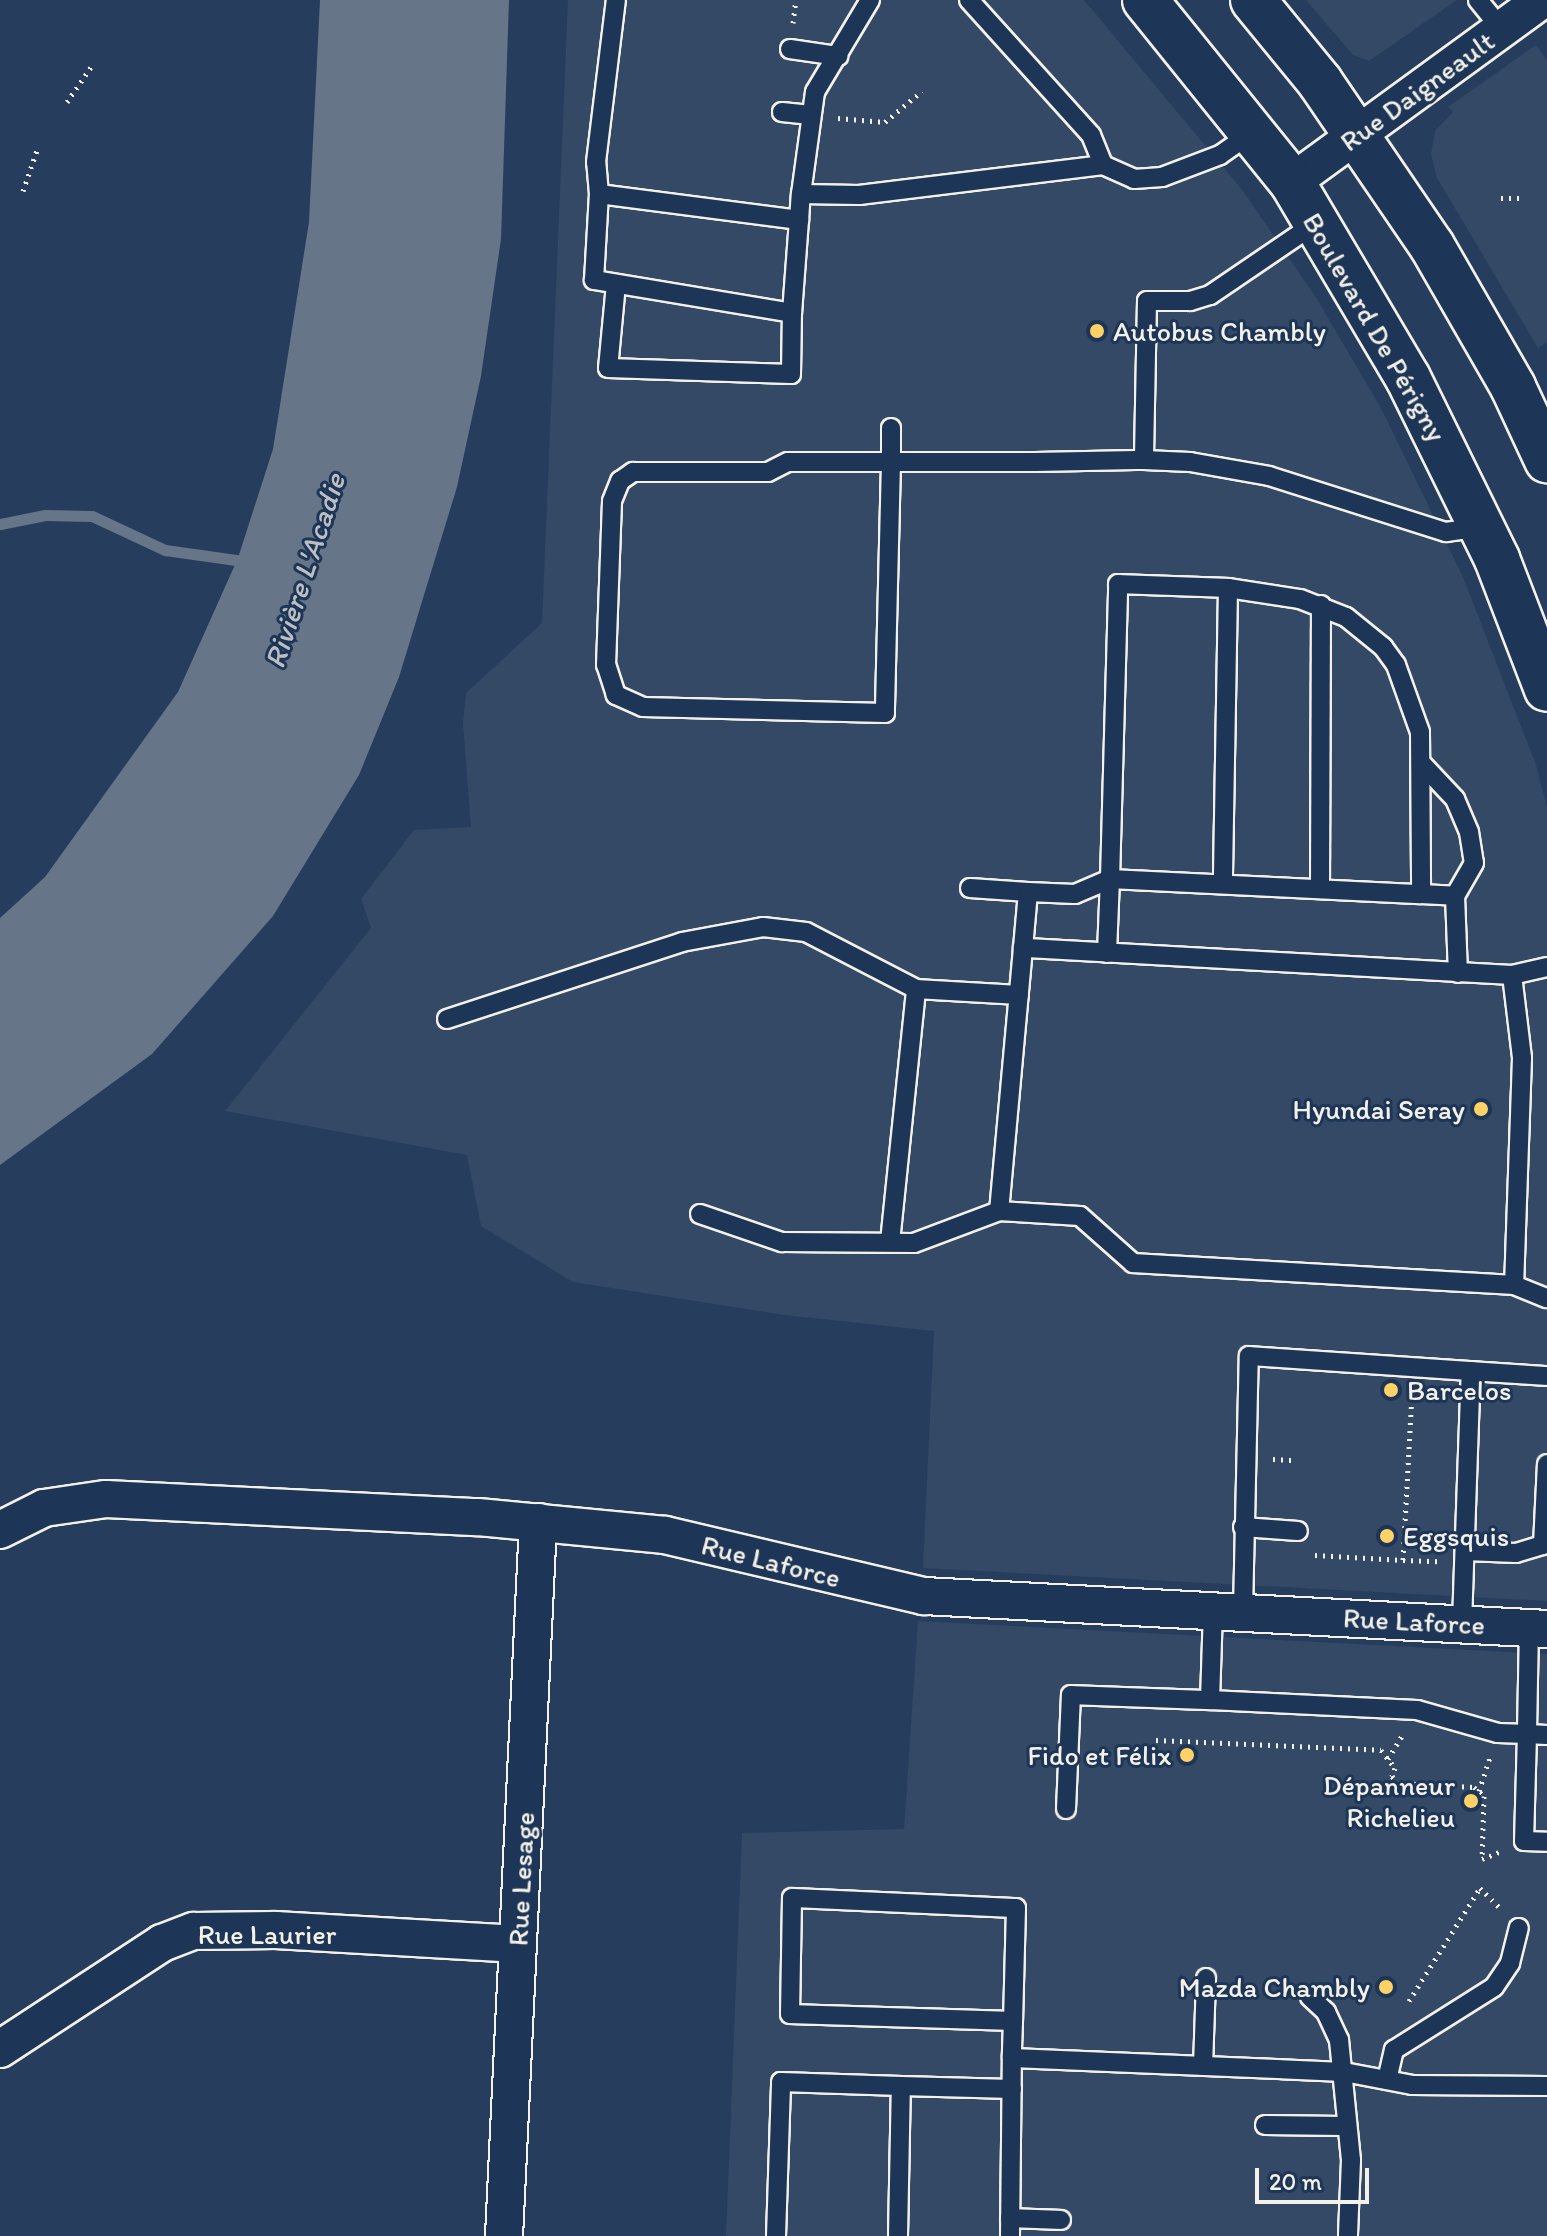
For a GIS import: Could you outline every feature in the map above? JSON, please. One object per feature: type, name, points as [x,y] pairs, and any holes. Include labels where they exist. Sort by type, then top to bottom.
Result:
[{"type":"main road","name":"Boulevard De Périgny","points":[[1145,0],[1254,131],[1292,182],[1408,378],[1482,527],[1547,689]]},
{"type":"main road","points":[[1253,0],[1357,133],[1463,298],[1547,460]]},
{"type":"street","name":"Rue Daigneault","points":[[1292,182],[1542,0]]},
{"type":"street","name":"Rue Laforce","points":[[0,1530],[44,1508],[106,1499],[538,1522],[665,1535],[924,1596],[1538,1628]]},
{"type":"street","name":"Rue Lesage","points":[[504,2236],[538,1522]]},
{"type":"street","name":"Rue Laurier","points":[[0,2049],[162,1943],[194,1931],[276,1930],[518,1944]]},
{"type":"lane","points":[[616,0],[596,162],[599,194],[594,280],[792,313]]},
{"type":"lane","points":[[616,284],[608,368],[791,374],[801,194],[815,92],[870,0]]},
{"type":"lane","points":[[969,0],[1091,135],[1103,165]]},
{"type":"lane","points":[[1478,0],[1502,30]]},
{"type":"lane","points":[[790,49],[838,56]]},
{"type":"lane","points":[[782,112],[811,115]]},
{"type":"lane","points":[[801,194],[859,195],[1103,165],[1134,179],[1162,177],[1220,155],[1254,131]]},
{"type":"lane","points":[[599,194],[799,220]]},
{"type":"lane","points":[[1144,460],[1147,301],[1190,301],[1210,295],[1316,223]]},
{"type":"lane","points":[[891,428],[891,462],[885,713],[643,707],[616,695],[606,665],[612,501],[620,481],[652,469],[768,472],[788,462],[891,462],[1144,460],[1190,462],[1269,476],[1446,532],[1482,527]]},
{"type":"lane","points":[[1107,953],[1118,584],[1228,588],[1321,605],[1367,631],[1396,665],[1418,714],[1422,764],[1421,894]]},
{"type":"lane","points":[[1223,884],[1228,588]]},
{"type":"lane","points":[[1320,889],[1321,605]]},
{"type":"lane","points":[[1422,764],[1455,799],[1469,832],[1474,863],[1455,896],[1458,973]]},
{"type":"lane","points":[[970,888],[1075,894],[1110,879],[1455,896]]},
{"type":"lane","points":[[999,1211],[1028,892]]},
{"type":"lane","points":[[447,1019],[682,942],[763,927],[806,932],[916,989],[1019,995]]},
{"type":"lane","points":[[1023,948],[1512,975],[1547,967]]},
{"type":"lane","points":[[1512,975],[1522,1058],[1514,1285]]},
{"type":"lane","points":[[890,1242],[916,989]]},
{"type":"lane","points":[[700,1214],[782,1242],[914,1243],[999,1211],[1080,1216],[1133,1263],[1514,1285],[1547,1298]]},
{"type":"lane","points":[[1210,1700],[1243,1527],[1249,1356],[1422,1364],[1547,1376]]},
{"type":"lane","points":[[1462,1623],[1471,1371]]},
{"type":"lane","points":[[1465,1551],[1516,1553],[1545,1545],[1547,1464]]},
{"type":"lane","points":[[1243,1527],[1298,1531]]},
{"type":"lane","points":[[1538,1628],[1527,1734],[1524,1841],[1547,1842]]},
{"type":"lane","points":[[1066,1809],[1071,1695],[1417,1710],[1498,1733],[1547,1735]]},
{"type":"lane","points":[[1013,2021],[790,2014],[792,1898],[1016,1908],[1010,2227],[1061,2220]]},
{"type":"lane","points":[[1387,2080],[1394,2050],[1494,1987],[1510,1963],[1519,1928]]},
{"type":"lane","points":[[1203,2066],[1206,1978]]},
{"type":"lane","points":[[1310,1997],[1335,2025],[1344,2072],[1343,2126],[1351,2160],[1348,2236]]},
{"type":"lane","points":[[1012,2058],[1344,2072],[1387,2080],[1499,2089],[1547,2086]]},
{"type":"lane","points":[[776,2236],[781,2082],[1012,2089]]},
{"type":"lane","points":[[898,2236],[901,2086]]},
{"type":"lane","points":[[1265,2125],[1343,2126]]},
{"type":"path","points":[[793,25],[796,0]]},
{"type":"path","points":[[67,102],[93,64]]},
{"type":"path","points":[[811,115],[885,122],[922,91]]},
{"type":"path","points":[[23,191],[37,150]]},
{"type":"path","points":[[1501,198],[1523,198]]},
{"type":"path","points":[[1305,1554],[1403,1560],[1412,1388]]},
{"type":"path","points":[[1265,1458],[1295,1460]]},
{"type":"path","points":[[1396,1536],[1405,1536]]},
{"type":"path","points":[[1156,1740],[1381,1750],[1395,1768],[1392,1776],[1398,1783],[1474,1787],[1484,1796],[1482,1859]]},
{"type":"path","points":[[1400,1997],[1409,2001],[1480,1888]]},
{"type":"shaded area","points":[[568,0],[1084,0],[1243,191],[1317,299],[1382,410],[1463,577],[1536,765],[1547,807],[1547,1601],[923,1568],[934,1331],[784,1315],[573,1282],[481,1226],[467,1155],[225,1111],[371,928],[361,899],[414,830],[471,827],[463,723],[466,693],[542,623]]},
{"type":"shaded area","points":[[1306,0],[1457,0],[1369,61],[1353,55]]},
{"type":"shaded area","points":[[1536,45],[1547,60],[1547,342],[1538,348],[1437,178],[1431,154],[1435,131],[1453,112],[1448,107]]},
{"type":"shaded area","points":[[918,1621],[1547,1654],[1547,2236],[726,2236],[742,1833],[904,1829]]},
{"type":"water","name":"Rivière L'Acadie","points":[[320,0],[509,0],[501,239],[481,376],[457,487],[399,677],[359,775],[273,916],[152,1054],[0,1165],[0,918],[45,877],[178,692],[238,558],[273,449],[309,222]]},
{"type":"waterway","points":[[0,524],[45,515],[92,516],[165,550],[250,562]]},
{"type":"place","name":"Autobus Chambly","points":[[1097,331]]},
{"type":"place","name":"Hyundai Seray","points":[[1481,1109]]},
{"type":"place","name":"Barcelos","points":[[1391,1390]]},
{"type":"place","name":"Eggsquis","points":[[1387,1536]]},
{"type":"place","name":"Fido et Félix","points":[[1187,1755]]},
{"type":"place","name":"Dépanneur Richelieu","points":[[1471,1801]]},
{"type":"place","name":"Mazda Chambly","points":[[1386,1987]]}]
